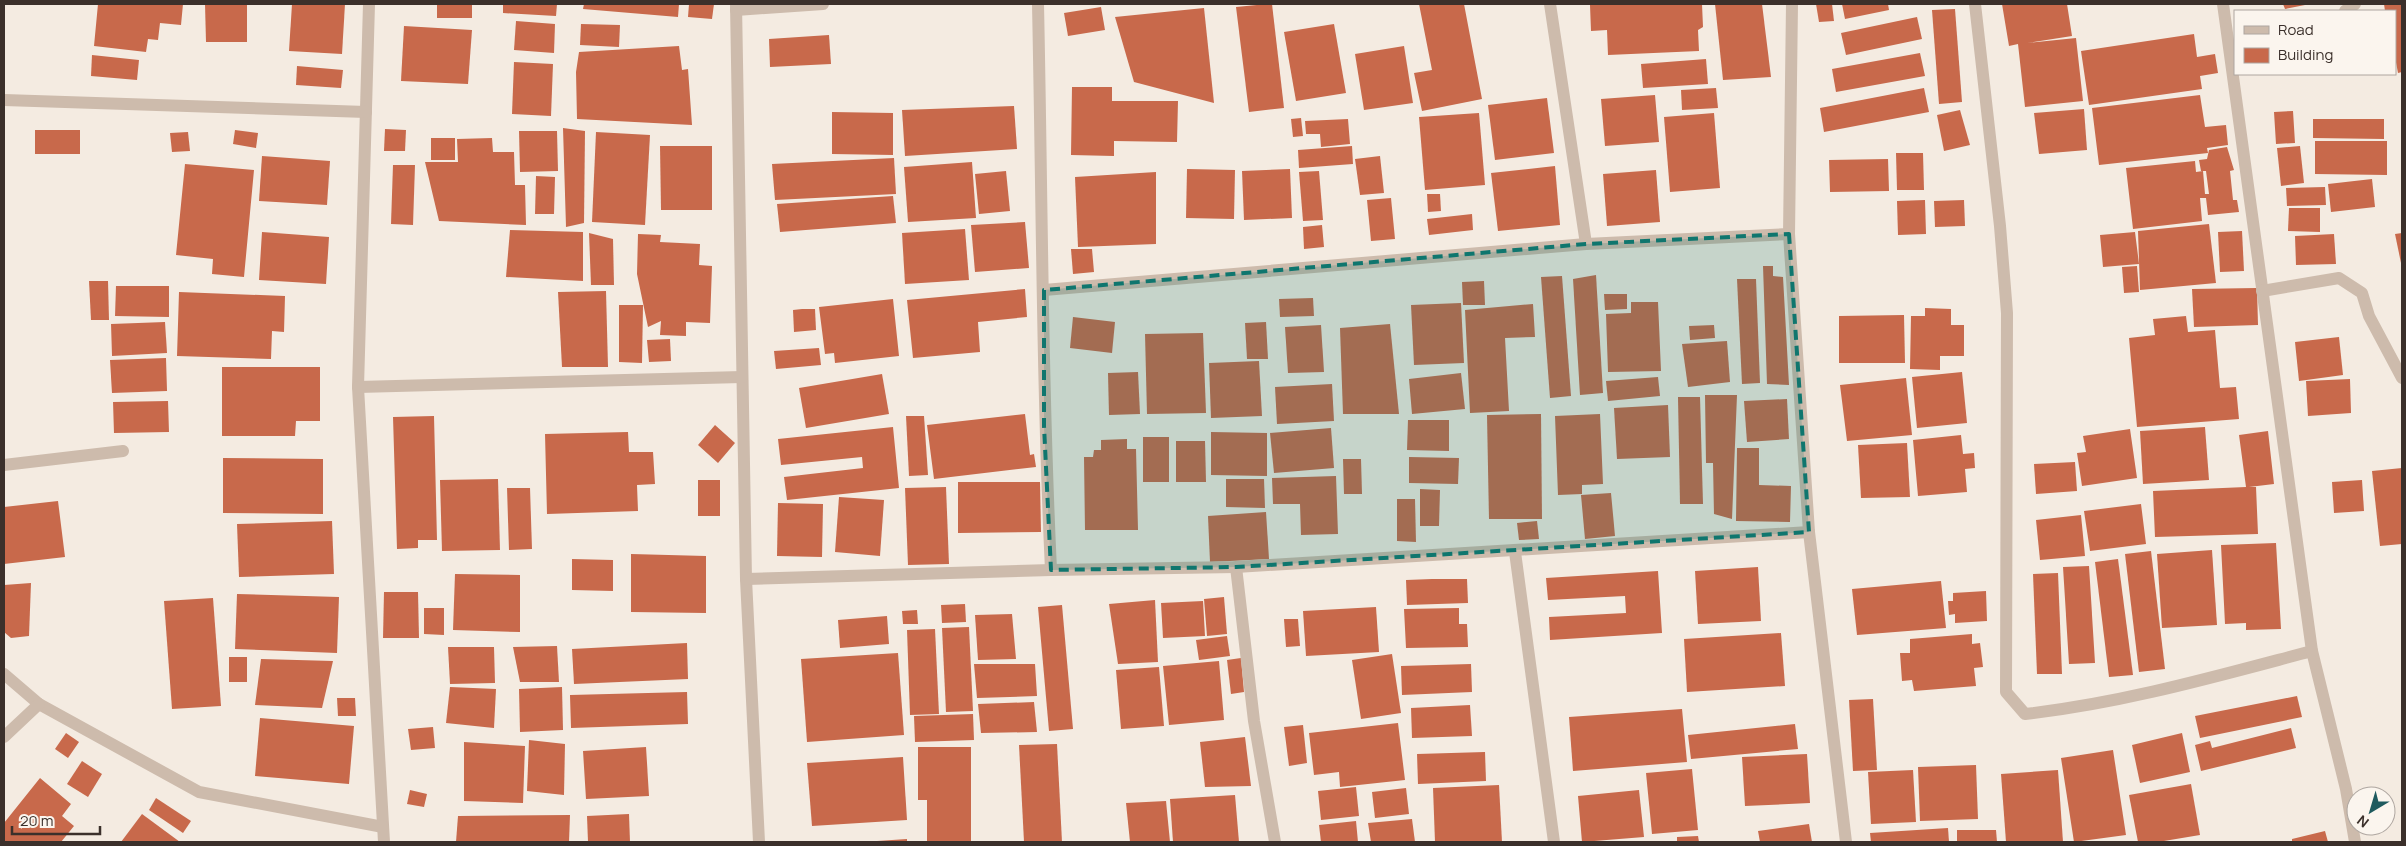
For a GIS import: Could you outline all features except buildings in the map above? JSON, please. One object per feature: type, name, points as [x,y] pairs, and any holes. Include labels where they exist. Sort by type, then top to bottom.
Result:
[{"type":"street","points":[[369,4],[358,387],[384,842]]},
{"type":"street","points":[[759,842],[746,579],[736,7],[823,4]]},
{"type":"street","points":[[1038,4],[1044,290],[1044,426],[1051,570]]},
{"type":"street","points":[[1550,4],[1586,244]]},
{"type":"street","points":[[1792,4],[1789,234],[1809,532],[1846,842]]},
{"type":"street","points":[[1975,4],[2000,226],[2007,313],[2006,692],[2025,714],[2062,710],[2172,689],[2312,650]]},
{"type":"street","points":[[2223,4],[2231,33],[2234,58]]},
{"type":"street","points":[[2236,75],[2262,291],[2312,650],[2346,789],[2355,842]]},
{"type":"street","points":[[4,100],[366,112]]},
{"type":"street","points":[[1044,290],[1586,244],[1789,234]]},
{"type":"street","points":[[2262,291],[2339,278],[2362,293],[2369,316],[2402,378]]},
{"type":"street","points":[[358,387],[742,377]]},
{"type":"street","points":[[4,465],[123,451]]},
{"type":"street","points":[[746,579],[1051,570],[1236,567],[1515,552],[1809,532]]},
{"type":"street","points":[[1515,552],[1554,842]]},
{"type":"street","points":[[1236,567],[1254,721],[1275,842]]},
{"type":"street","points":[[4,674],[39,704],[199,792],[384,828]]},
{"type":"street","points":[[4,737],[39,704]]},
{"type":"highlighted area","points":[[1789,234],[1809,532],[1236,567],[1051,570],[1044,426],[1044,290],[1586,244]]}]
